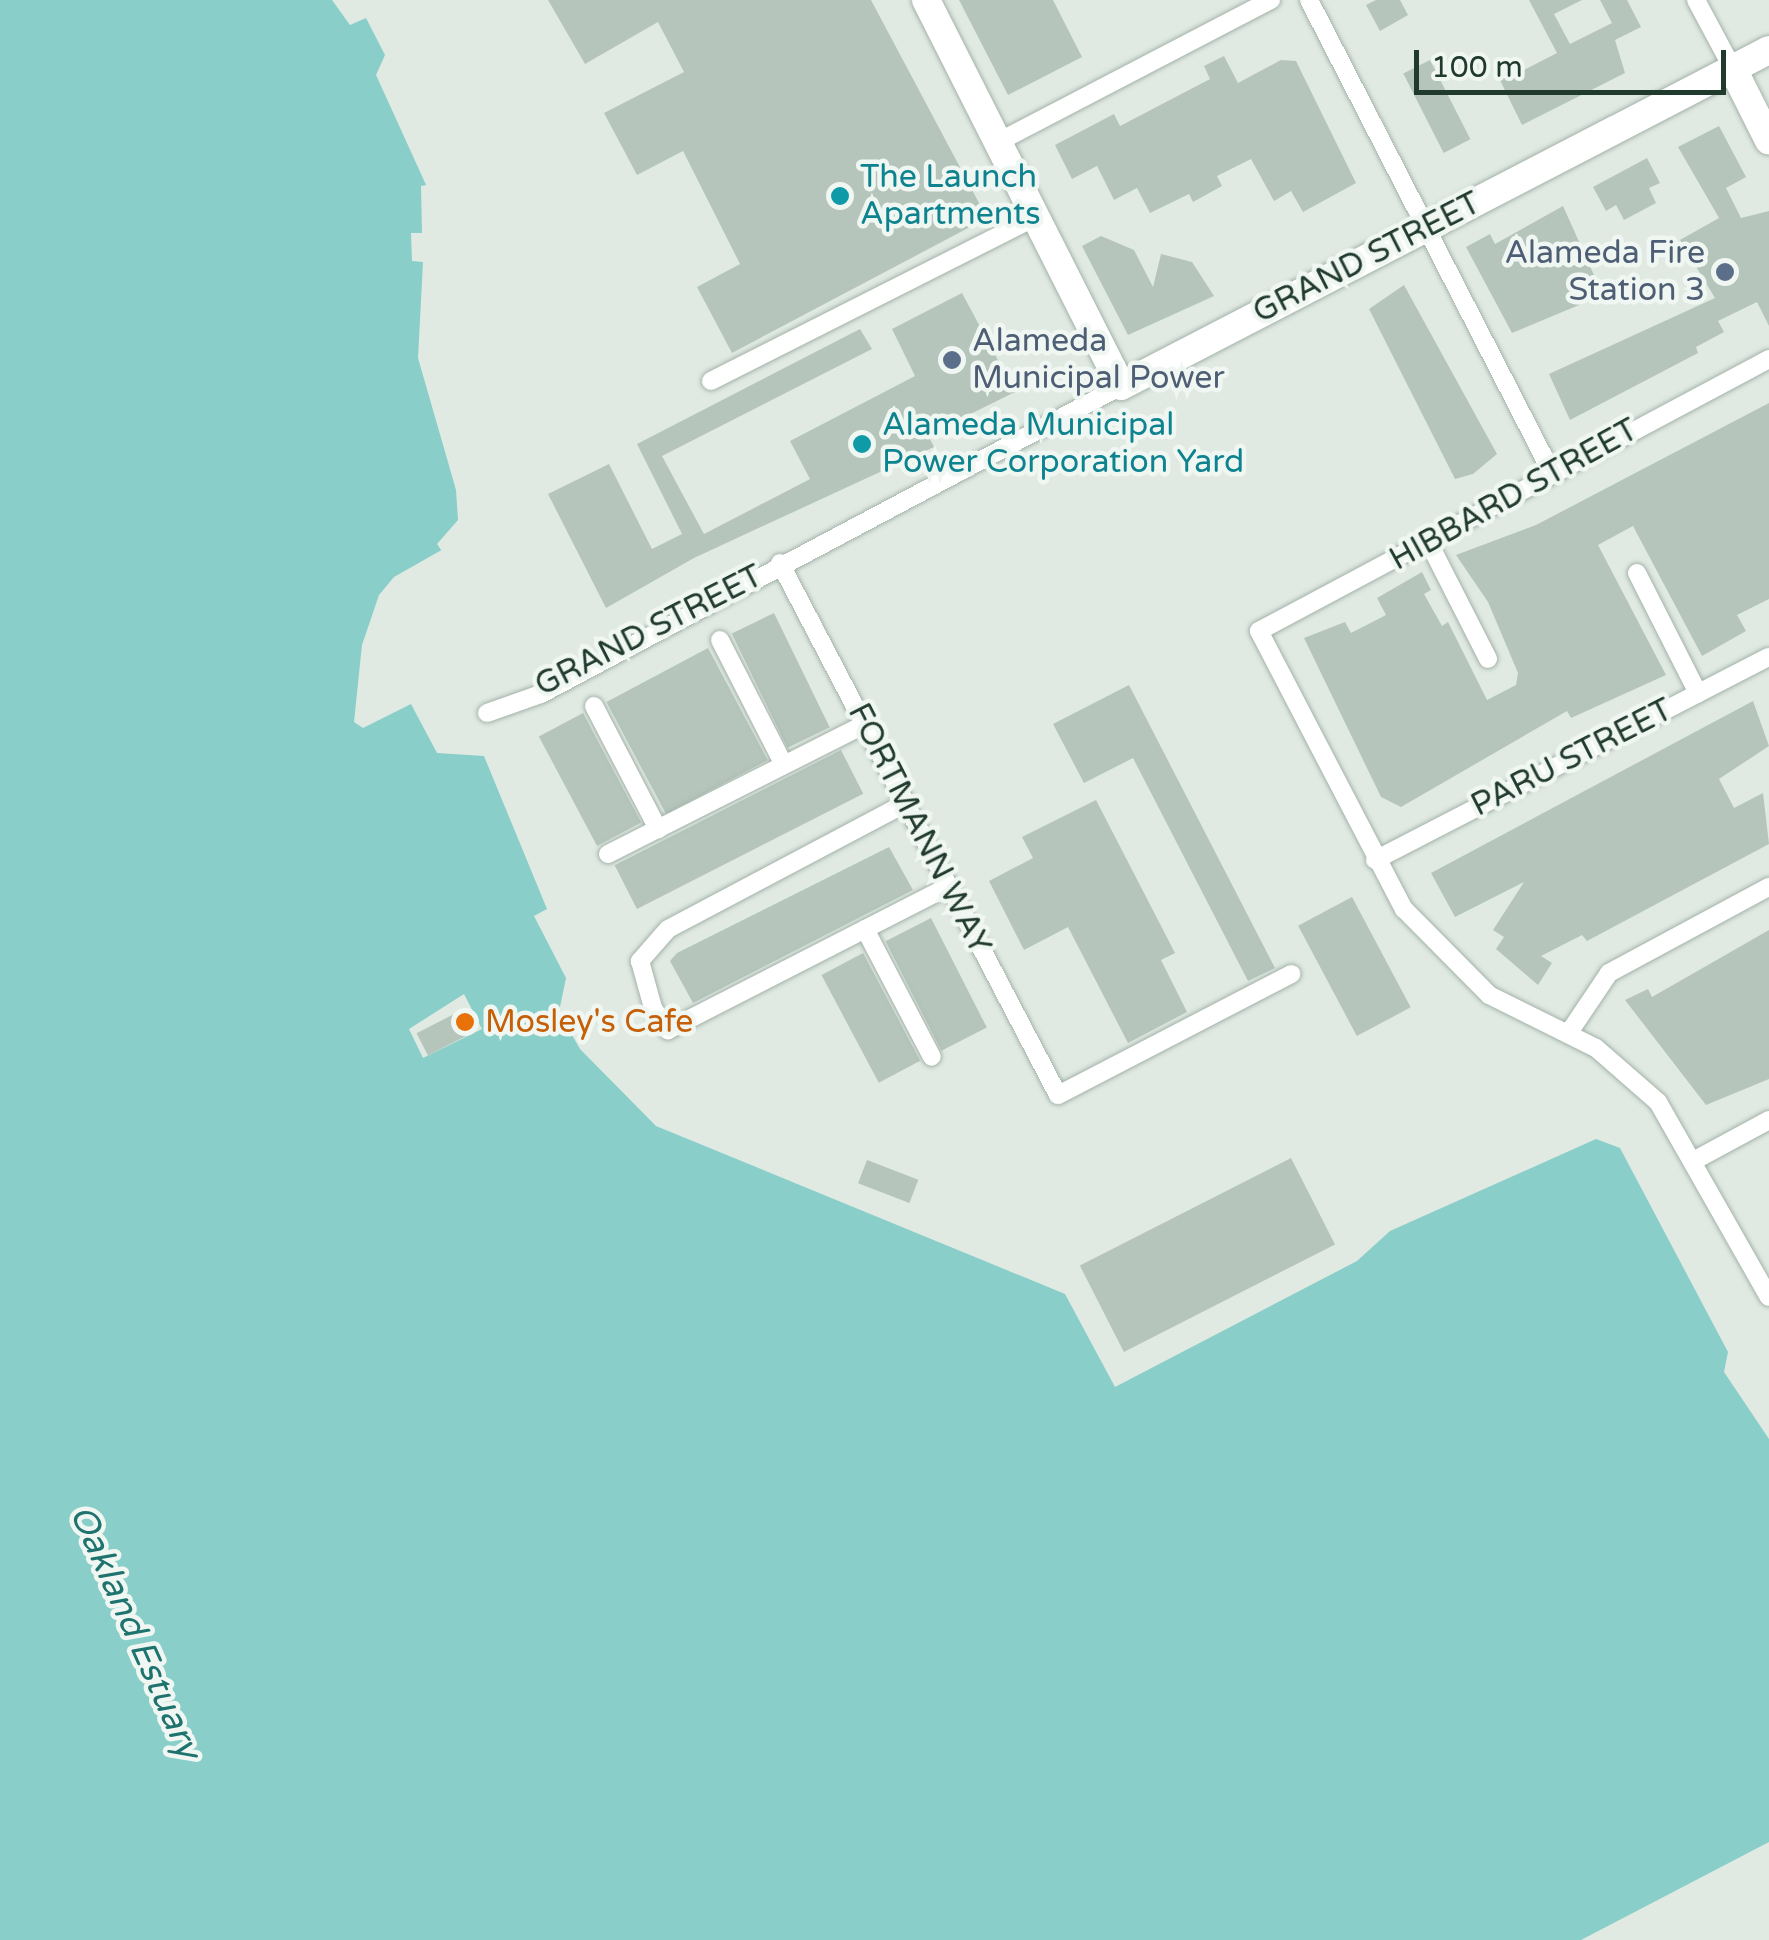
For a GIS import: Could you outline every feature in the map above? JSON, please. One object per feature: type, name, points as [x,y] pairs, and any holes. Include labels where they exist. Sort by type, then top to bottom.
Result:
[{"type":"street","points":[[926,0],[1122,386]]},
{"type":"street","points":[[998,142],[1271,0]]},
{"type":"street","points":[[1310,0],[1551,471]]},
{"type":"street","points":[[1696,0],[1769,141]]},
{"type":"street","name":"GRAND STREET","points":[[487,713],[541,694],[780,564],[1769,50]]},
{"type":"street","points":[[711,381],[1036,216]]},
{"type":"street","name":"HIBBARD STREET","points":[[1375,860],[1258,631],[1429,543],[1450,522],[1769,359]]},
{"type":"street","points":[[1429,543],[1488,660]]},
{"type":"street","name":"FORTMANN WAY","points":[[780,564],[1058,1096],[1291,974]]},
{"type":"street","points":[[1637,573],[1698,693]]},
{"type":"street","points":[[720,640],[784,765]]},
{"type":"street","name":"PARU STREET","points":[[1375,860],[1769,657]]},
{"type":"street","points":[[594,706],[658,829]]},
{"type":"street","points":[[608,854],[865,724]]},
{"type":"street","points":[[906,803],[646,947],[642,983],[668,1030],[949,886]]},
{"type":"street","points":[[1375,860],[1404,909],[1465,975],[1633,1075],[1697,1159],[1769,1297]]},
{"type":"street","points":[[1568,1034],[1608,974],[1769,887]]},
{"type":"street","points":[[865,929],[932,1057]]},
{"type":"street","points":[[1697,1159],[1769,1120]]},
{"type":"water","name":"Oakland Estuary","points":[[0,0],[332,0],[350,25],[366,18],[385,55],[376,75],[427,187],[436,184],[431,310],[468,535],[394,577],[379,595],[362,645],[354,722],[363,728],[411,704],[437,753],[484,756],[547,909],[534,916],[566,978],[559,1012],[580,1049],[656,1126],[1065,1294],[1115,1387],[1357,1261],[1390,1231],[1596,1139],[1620,1148],[1728,1352],[1724,1372],[1769,1439],[1769,1842],[1581,1940],[0,1940]]},
{"type":"pier","points":[[441,182],[436,309],[473,517],[472,538],[444,554],[437,544],[458,520],[456,490],[418,358],[423,262],[412,261],[411,233],[422,233],[421,186]]},
{"type":"pier","points":[[464,994],[482,1029],[423,1058],[409,1029]]},
{"type":"building","name":"The Launch Apartments","points":[[548,0],[871,0],[987,218],[732,353],[697,287],[740,264],[683,151],[637,175],[604,113],[684,72],[658,22],[585,64]]},
{"type":"building","points":[[959,0],[1053,0],[1082,57],[1008,95]]},
{"type":"building","points":[[1376,0],[1400,0],[1408,15],[1380,31],[1366,5]]},
{"type":"building","points":[[1529,0],[1582,0],[1554,14],[1570,44],[1612,23],[1600,0],[1627,0],[1641,27],[1615,40],[1625,73],[1522,125],[1495,70],[1511,62],[1524,70],[1557,53]]},
{"type":"building","points":[[1224,56],[1238,83],[1281,60],[1296,61],[1356,183],[1303,212],[1291,191],[1274,201],[1251,159],[1217,176],[1222,186],[1193,202],[1189,194],[1150,213],[1137,188],[1114,200],[1097,166],[1072,179],[1055,145],[1114,114],[1120,126],[1210,79],[1204,66]]},
{"type":"building","points":[[1430,60],[1470,139],[1444,153],[1403,74]]},
{"type":"building","points":[[1719,126],[1746,177],[1726,188],[1741,218],[1769,211],[1769,326],[1757,302],[1718,321],[1724,332],[1696,347],[1698,353],[1570,420],[1549,374],[1715,298],[1680,240],[1719,218],[1678,147]]},
{"type":"building","points":[[1647,158],[1660,183],[1649,188],[1656,203],[1624,220],[1616,205],[1606,211],[1593,187]]},
{"type":"building","points":[[1563,206],[1603,295],[1512,333],[1466,247],[1490,234],[1495,244]]},
{"type":"building","points":[[1101,236],[1134,250],[1153,287],[1161,254],[1192,262],[1214,296],[1128,335],[1082,246]]},
{"type":"building","points":[[1404,285],[1497,454],[1473,474],[1455,479],[1369,309]]},
{"type":"building","points":[[962,293],[1015,392],[928,435],[934,447],[694,558],[606,608],[548,494],[609,464],[652,549],[682,534],[637,444],[860,329],[872,349],[662,456],[704,534],[810,479],[790,441],[915,376],[892,329]]},
{"type":"building","points":[[1769,403],[1769,599],[1737,615],[1746,631],[1702,656],[1633,526],[1598,545],[1666,675],[1571,718],[1567,711],[1401,807],[1381,797],[1304,638],[1345,622],[1351,633],[1386,615],[1377,598],[1422,572],[1431,590],[1424,594],[1442,626],[1448,622],[1487,700],[1516,685],[1518,673],[1488,602],[1456,555],[1536,525]]},
{"type":"building","points":[[774,613],[830,727],[787,748],[732,634]]},
{"type":"building","points":[[708,648],[768,760],[666,814],[606,702]]},
{"type":"building","points":[[1129,685],[1275,968],[1248,981],[1133,758],[1084,783],[1053,724]]},
{"type":"building","points":[[1753,701],[1769,746],[1719,779],[1734,808],[1763,793],[1769,844],[1587,941],[1582,935],[1541,956],[1552,963],[1538,985],[1496,949],[1504,937],[1493,930],[1524,882],[1455,917],[1431,873]]},
{"type":"building","points":[[583,713],[641,822],[597,846],[539,736]]},
{"type":"building","points":[[841,750],[863,794],[637,909],[615,865]]},
{"type":"building","points":[[1096,800],[1175,953],[1161,960],[1187,1012],[1128,1043],[1068,927],[1024,950],[989,881],[1033,858],[1022,837]]},
{"type":"building","points":[[889,847],[913,890],[693,1003],[670,961],[677,953]]},
{"type":"building","points":[[1352,897],[1411,1007],[1357,1036],[1298,926]]},
{"type":"building","points":[[931,918],[987,1028],[941,1051],[886,941]]},
{"type":"building","points":[[1769,930],[1769,1079],[1706,1105],[1625,1000],[1648,989],[1652,997]]},
{"type":"building","points":[[863,953],[920,1061],[879,1083],[822,975]]},
{"type":"building","points":[[462,1010],[473,1032],[428,1055],[417,1033]]},
{"type":"building","points":[[1291,1158],[1335,1244],[1124,1352],[1080,1266]]},
{"type":"building","points":[[867,1160],[918,1180],[909,1203],[858,1183]]},
{"type":"place","name":"The Launch Apartments","points":[[840,196]]},
{"type":"place","name":"Alameda Fire Station 3","points":[[1725,272]]},
{"type":"place","name":"Alameda Municipal Power","points":[[952,360]]},
{"type":"place","name":"Alameda Municipal Power Corporation Yard","points":[[862,444]]},
{"type":"place","name":"Mosley's Cafe","points":[[465,1022]]}]
